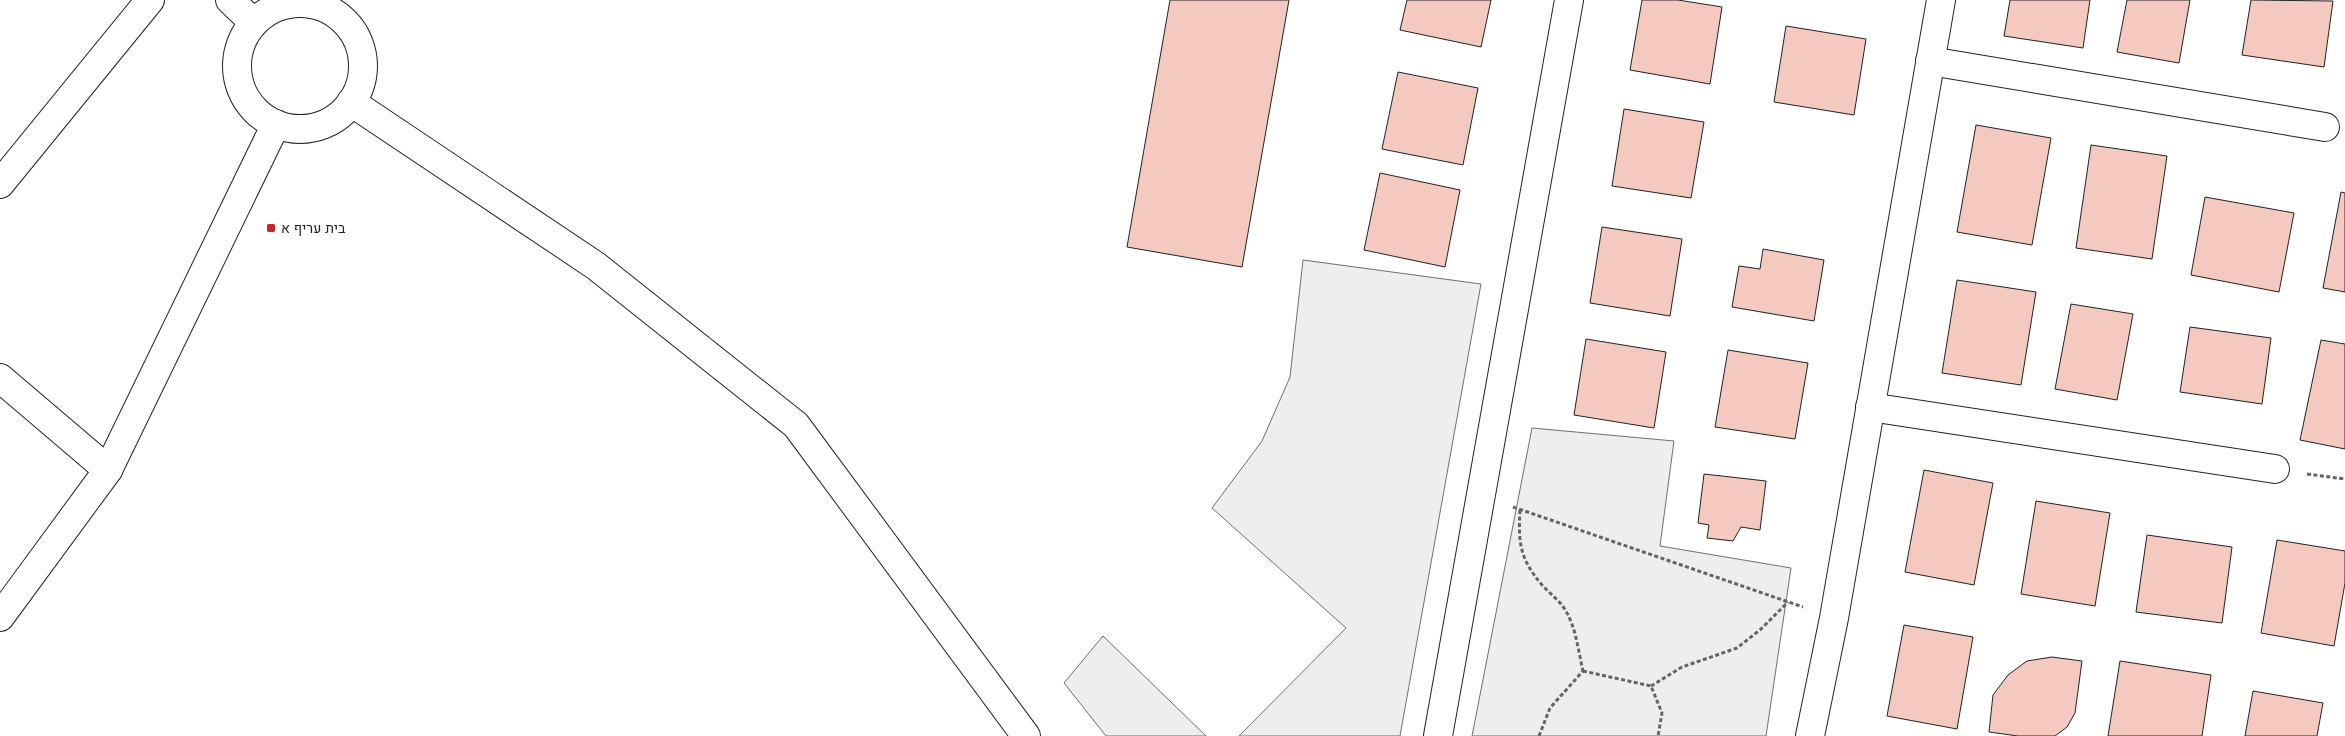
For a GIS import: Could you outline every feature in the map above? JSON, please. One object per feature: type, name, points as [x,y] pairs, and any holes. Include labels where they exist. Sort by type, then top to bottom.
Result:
[{"type":"street","points":[[0,184],[150,0]]},
{"type":"street","points":[[230,0],[253,22]]},
{"type":"street","points":[[1438,736],[1569,0]]},
{"type":"street","points":[[1816,735],[1834,618],[1941,0]]},
{"type":"street","points":[[290,3],[311,3],[332,11],[348,24],[359,42],[364,63],[361,84],[351,102],[336,118],[318,126],[297,129],[276,124],[258,114],[246,99],[238,80],[236,59],[242,40],[253,22],[270,10],[290,3]]},
{"type":"street","points":[[1930,61],[2325,128]]},
{"type":"street","points":[[351,102],[596,266],[796,425],[1026,736]]},
{"type":"street","points":[[0,617],[108,470],[276,124]]},
{"type":"street","points":[[0,378],[108,470]]},
{"type":"street","points":[[1870,407],[2274,469]]},
{"type":"path","points":[[1482,496],[1834,618]]},
{"type":"path","points":[[1520,510],[1518,535],[1522,557],[1542,584],[1564,607],[1573,628],[1583,671]]},
{"type":"path","points":[[1583,671],[1651,686],[1682,667],[1737,648],[1761,629],[1788,602]]},
{"type":"path","points":[[1539,736],[1550,708],[1583,671]]},
{"type":"path","points":[[1651,686],[1662,714],[1658,736]]},
{"type":"shaded area","points":[[1303,260],[1481,284],[1400,736],[1239,736],[1346,628],[1212,508],[1262,441],[1290,377]]},
{"type":"shaded area","points":[[1532,428],[1674,441],[1660,546],[1791,568],[1766,736],[1472,736]]},
{"type":"shaded area","points":[[1103,636],[1206,736],[1106,736],[1064,683]]},
{"type":"building","points":[[1170,0],[1289,0],[1242,267],[1127,247]]},
{"type":"building","points":[[1407,0],[1491,0],[1481,47],[1400,30]]},
{"type":"building","points":[[1642,0],[1678,0],[1722,7],[1710,84],[1630,70]]},
{"type":"building","points":[[2010,0],[2090,0],[2083,48],[2004,36]]},
{"type":"building","points":[[2127,0],[2190,0],[2179,63],[2117,52]]},
{"type":"building","points":[[2251,0],[2333,1],[2324,67],[2242,55]]},
{"type":"building","points":[[1786,26],[1866,39],[1854,115],[1774,102]]},
{"type":"building","points":[[1398,72],[1478,88],[1463,165],[1382,149]]},
{"type":"building","points":[[1624,109],[1704,122],[1691,198],[1612,186]]},
{"type":"building","points":[[1976,125],[2051,138],[2032,245],[1957,232]]},
{"type":"building","points":[[2091,145],[2167,156],[2152,259],[2076,248]]},
{"type":"building","points":[[1380,173],[1460,190],[1445,267],[1364,250]]},
{"type":"building","points":[[2341,192],[2345,193],[2345,292],[2323,288]]},
{"type":"building","points":[[2205,197],[2294,213],[2279,292],[2191,275]]},
{"type":"building","points":[[1602,227],[1682,239],[1670,316],[1590,303]]},
{"type":"building","points":[[1763,249],[1824,260],[1814,321],[1732,307],[1739,266],[1760,269]]},
{"type":"building","points":[[1957,280],[2036,292],[2021,385],[1942,373]]},
{"type":"building","points":[[2071,304],[2133,314],[2117,400],[2055,389]]},
{"type":"building","points":[[2190,327],[2271,338],[2262,404],[2180,392]]},
{"type":"building","points":[[1586,339],[1666,352],[1654,428],[1574,415]]},
{"type":"building","points":[[2321,340],[2345,344],[2345,449],[2300,440]]},
{"type":"building","points":[[1728,350],[1808,363],[1795,439],[1715,427]]},
{"type":"building","points":[[1924,470],[1993,483],[1974,585],[1905,572]]},
{"type":"building","points":[[1704,474],[1766,481],[1760,530],[1741,527],[1733,541],[1707,538],[1709,525],[1698,523]]},
{"type":"building","points":[[2036,501],[2110,513],[2095,606],[2021,594]]},
{"type":"building","points":[[2147,535],[2232,547],[2222,623],[2136,612]]},
{"type":"building","points":[[2277,540],[2345,551],[2345,583],[2334,646],[2261,633]]},
{"type":"building","points":[[1904,625],[1973,637],[1957,729],[1887,716]]},
{"type":"building","points":[[2052,657],[2082,661],[2075,713],[2067,727],[2055,736],[2018,736],[1989,732],[1993,695],[2008,675],[2027,661]]},
{"type":"building","points":[[2120,661],[2211,675],[2202,736],[2108,736]]},
{"type":"building","points":[[2253,691],[2323,703],[2317,736],[2245,736]]},
{"type":"place","name":"בית עריף א","points":[[271,228]]}]
